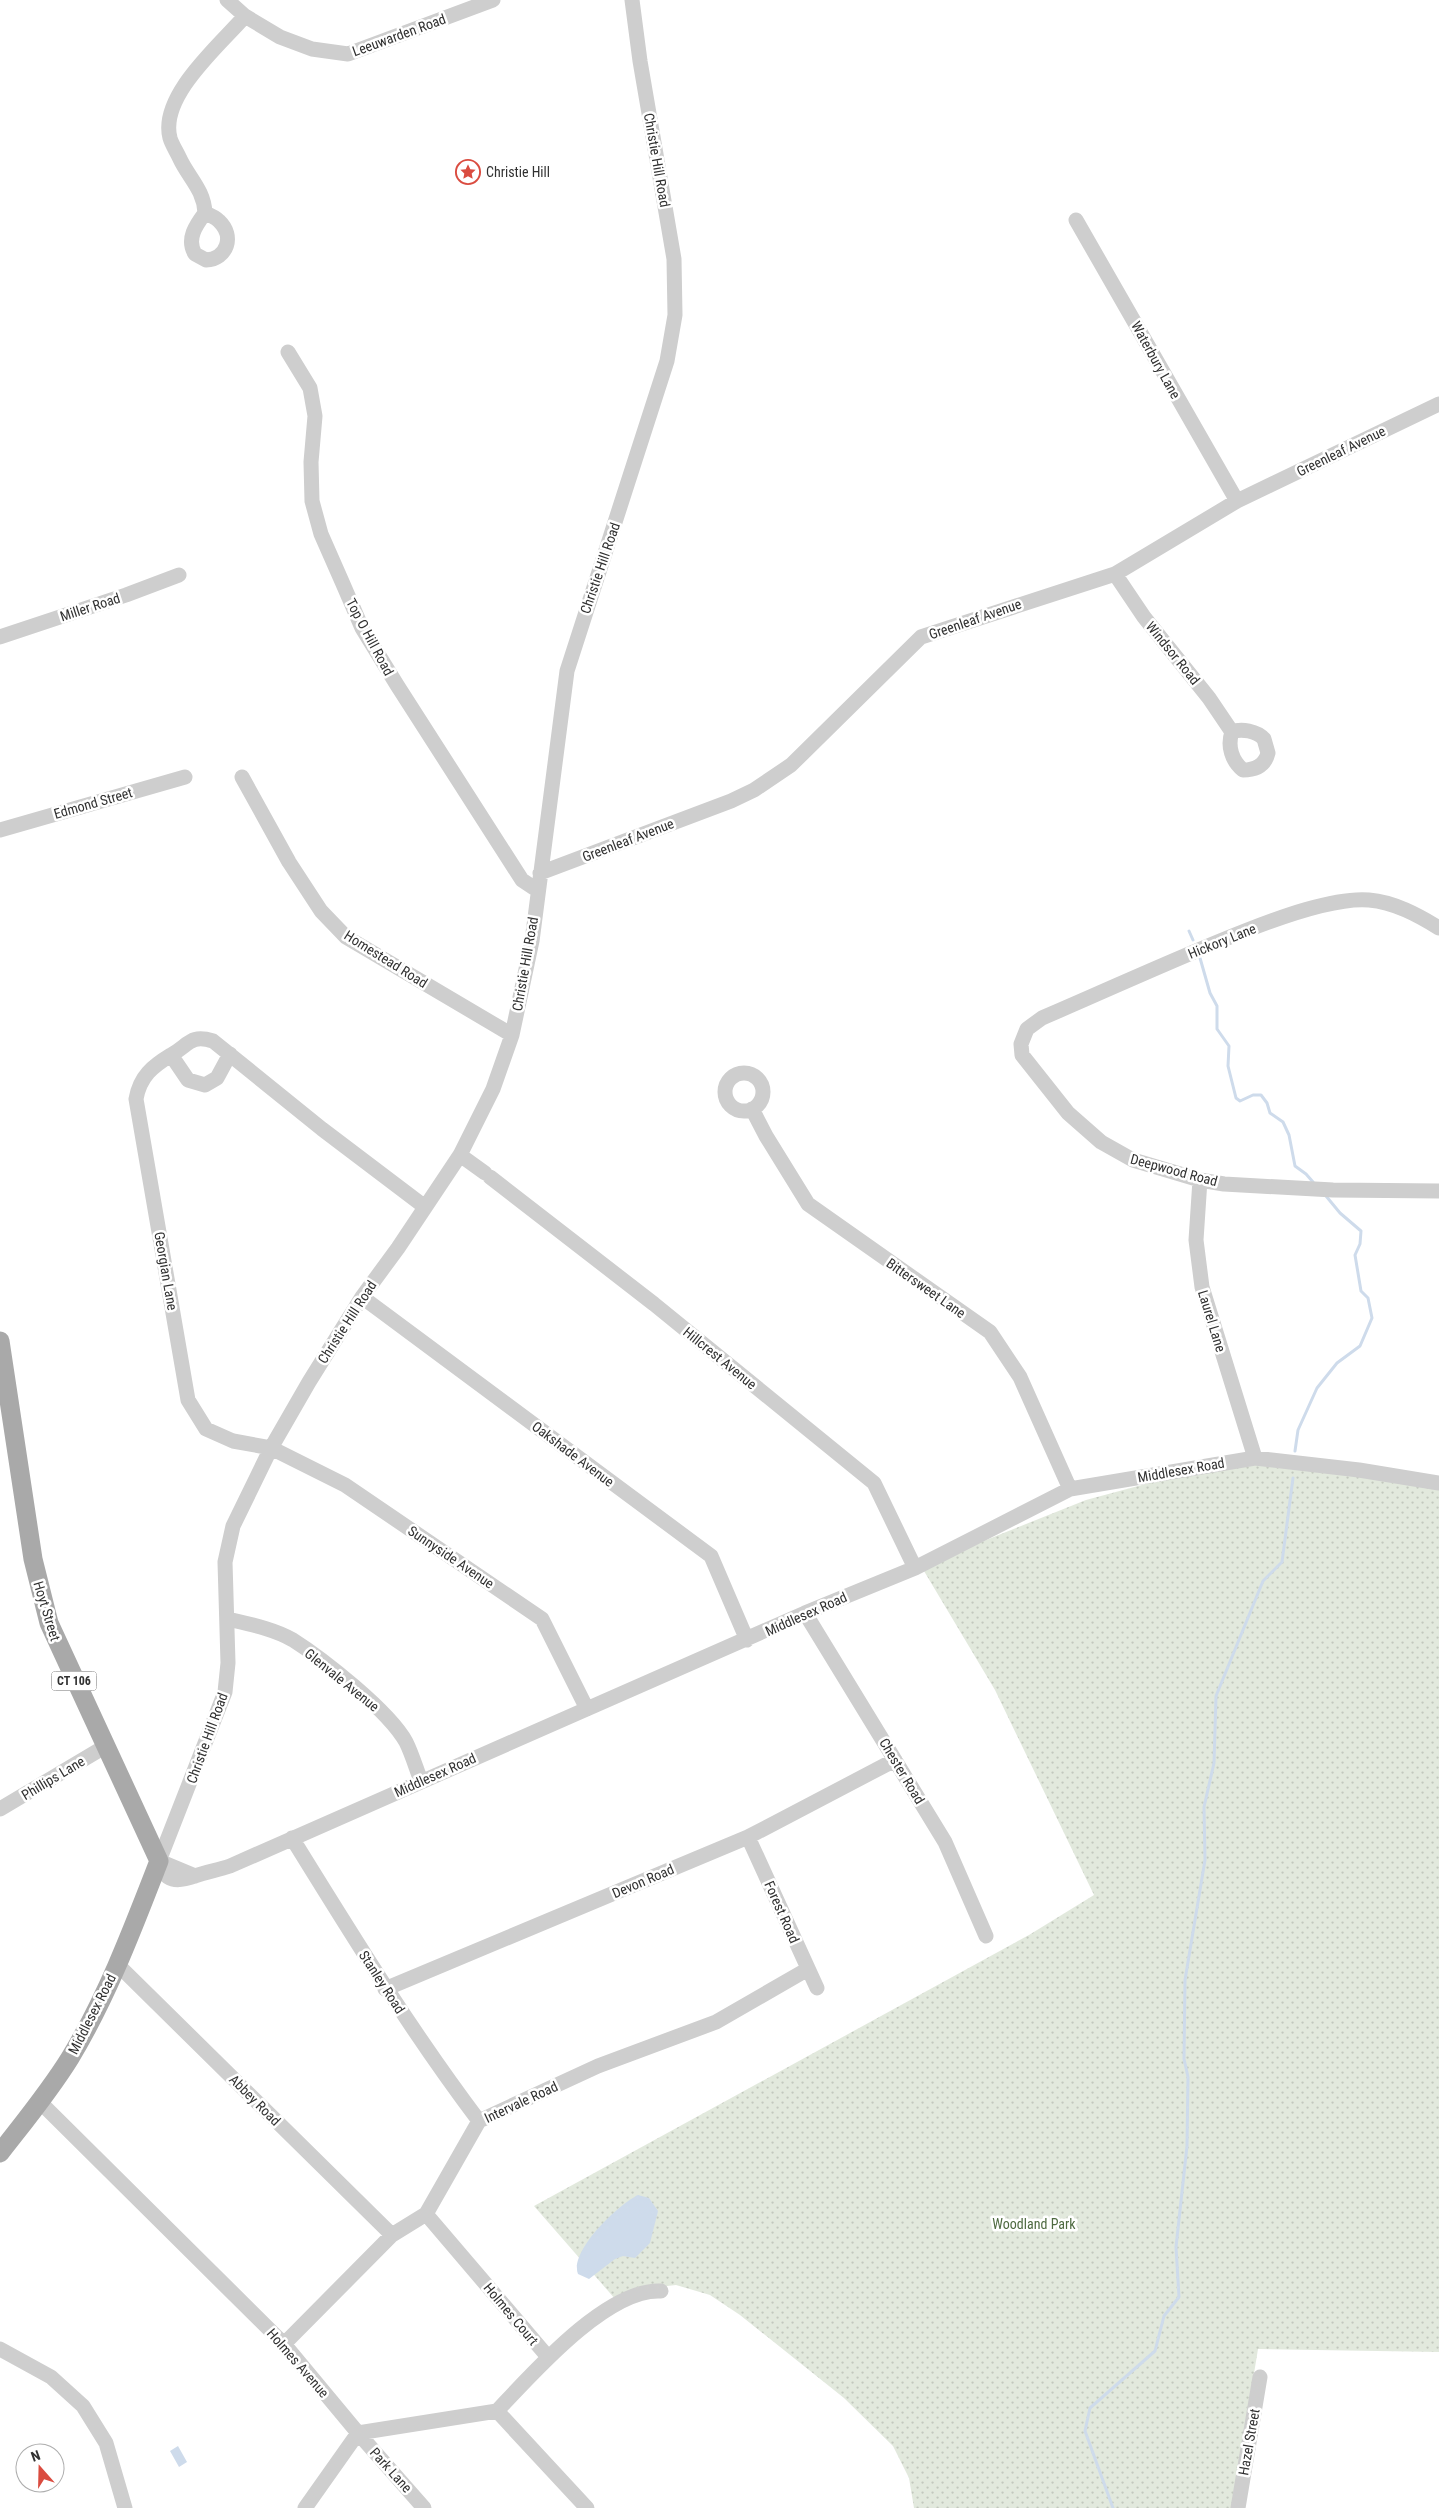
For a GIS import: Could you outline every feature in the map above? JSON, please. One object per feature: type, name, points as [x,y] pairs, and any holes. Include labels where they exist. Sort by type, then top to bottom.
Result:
[{"type":"main road","name":"Hoyt Street","points":[[0,1342],[43,1605],[55,1640],[159,1861]]},
{"type":"main road","name":"Middlesex Road","points":[[0,2153],[40,2102],[84,2034],[117,1964],[159,1861]]},
{"type":"street","name":"Leeuwarden Road","points":[[227,0],[245,16],[280,37],[312,49],[348,54],[493,0]]},
{"type":"street","name":"Christie Hill Road","points":[[159,1861],[225,1692],[228,1663],[228,1619],[225,1562],[232,1526],[271,1448],[362,1297],[460,1155],[493,1090],[512,1035],[532,941],[537,890],[567,671],[667,361],[675,315],[674,260],[640,61],[632,0]]},
{"type":"street","points":[[205,213],[205,201],[200,190],[183,165],[170,138],[170,116],[178,94],[245,16]]},
{"type":"street","name":"Waterbury Lane","points":[[1076,220],[1236,501]]},
{"type":"street","name":"Top O Hill Road","points":[[288,352],[310,388],[315,416],[311,472],[312,501],[319,526],[362,628],[396,685],[522,880],[537,890]]},
{"type":"street","name":"Greenleaf Avenue","points":[[540,873],[732,801],[754,790],[791,765],[921,637],[1115,574],[1236,501],[1439,404]]},
{"type":"street","name":"Windsor Road","points":[[1115,574],[1144,617],[1209,698],[1232,732]]},
{"type":"street","name":"Miller Road","points":[[0,637],[126,595],[179,575]]},
{"type":"street","name":"Edmond Street","points":[[0,830],[185,777]]},
{"type":"street","name":"Homestead Road","points":[[242,777],[300,879],[321,911],[346,937],[512,1035]]},
{"type":"street","name":"Hickory Lane","points":[[1021,1044],[1027,1029],[1042,1018],[1220,940],[1301,911],[1331,904],[1369,900],[1414,912],[1439,928]]},
{"type":"street","name":"Georgian Lane","points":[[271,1448],[233,1441],[206,1429],[188,1400],[136,1097],[141,1080],[150,1068],[192,1039],[202,1038],[213,1041],[322,1129],[425,1207]]},
{"type":"street","name":"Deepwood Road","points":[[1021,1044],[1022,1055],[1068,1113],[1101,1142],[1133,1160],[1200,1180],[1224,1184],[1333,1190],[1439,1191]]},
{"type":"street","points":[[171,1055],[188,1080],[205,1085],[217,1078],[230,1054]]},
{"type":"street","name":"Bittersweet Lane","points":[[752,1109],[766,1136],[808,1204],[990,1332],[1020,1377],[1070,1489]]},
{"type":"street","name":"Hillcrest Avenue","points":[[460,1155],[654,1304],[874,1483],[915,1568]]},
{"type":"street","name":"Laurel Lane","points":[[1200,1180],[1196,1240],[1202,1287],[1255,1458]]},
{"type":"street","name":"Oakshade Avenue","points":[[362,1297],[711,1556],[747,1640]]},
{"type":"street","name":"Sunnyside Avenue","points":[[271,1448],[345,1485],[542,1619],[587,1709]]},
{"type":"street","name":"Middlesex Road","points":[[159,1861],[195,1876],[230,1866],[805,1613],[915,1568],[1070,1489],[1255,1458],[1359,1470],[1439,1482]]},
{"type":"street","name":"Chester Road","points":[[805,1613],[945,1842],[986,1936]]},
{"type":"street","name":"Glenvale Avenue","points":[[228,1619],[258,1627],[292,1640],[351,1684],[381,1711],[405,1741],[421,1781]]},
{"type":"street","name":"Phillips Lane","points":[[0,1809],[106,1746]]},
{"type":"street","name":"Devon Road","points":[[385,1990],[748,1837],[895,1760]]},
{"type":"street","name":"Forest Road","points":[[748,1837],[817,1988]]},
{"type":"street","name":"Stanley Road","points":[[292,1838],[385,1990],[434,2062],[479,2121]]},
{"type":"street","name":"Abbey Road","points":[[117,1964],[392,2235]]},
{"type":"street","name":"Intervale Road","points":[[284,2344],[392,2235],[426,2214],[479,2121],[598,2066],[716,2022],[808,1969]]},
{"type":"street","name":"Holmes Avenue","points":[[40,2102],[284,2344],[358,2433]]},
{"type":"street","name":"Holmes Court","points":[[426,2214],[548,2357],[497,2411]]},
{"type":"street","points":[[548,2357],[588,2324],[624,2300],[648,2290],[661,2291]]},
{"type":"street","points":[[0,2349],[51,2377],[83,2406],[106,2443],[124,2508]]},
{"type":"street","name":"Hazel Street","points":[[1238,2508],[1260,2377]]},
{"type":"street","points":[[305,2508],[358,2433],[497,2411],[588,2508]]},
{"type":"street","name":"Park Lane","points":[[358,2433],[424,2508]]},
{"type":"green space","name":"Woodland Park","points":[[1255,1463],[1439,1480],[1439,2352],[1258,2349],[1232,2508],[914,2508],[909,2478],[893,2446],[844,2398],[740,2315],[710,2295],[676,2285],[632,2290],[616,2300],[534,2206],[1029,1935],[1094,1895],[995,1690],[921,1566],[1086,1500],[1153,1482]]},
{"type":"water","points":[[638,2195],[649,2198],[658,2211],[650,2243],[635,2258],[623,2256],[615,2259],[589,2279],[578,2274],[577,2264],[588,2241],[608,2218]]},
{"type":"water","points":[[178,2446],[187,2462],[179,2467],[170,2451]]},
{"type":"waterway","points":[[1189,931],[1193,940]]},
{"type":"waterway","points":[[1200,958],[1210,993],[1217,1006],[1217,1029],[1229,1046],[1228,1066],[1236,1098],[1240,1101],[1253,1095],[1261,1095],[1267,1103],[1270,1113],[1283,1122],[1289,1135],[1295,1166],[1313,1182]]},
{"type":"waterway","points":[[1295,1451],[1298,1430],[1317,1388],[1337,1363],[1360,1346],[1372,1318],[1368,1298],[1361,1291],[1355,1255],[1360,1244],[1361,1231],[1340,1213],[1326,1196]]},
{"type":"waterway","points":[[1113,2508],[1085,2431],[1090,2408],[1155,2351],[1164,2316],[1179,2297],[1176,2247],[1187,2146],[1188,2077],[1184,2059],[1185,1980],[1205,1860],[1204,1807],[1214,1763],[1216,1696],[1263,1581],[1282,1562],[1293,1478]]},
{"type":"place","name":"Christie Hill","points":[[468,172]]}]
